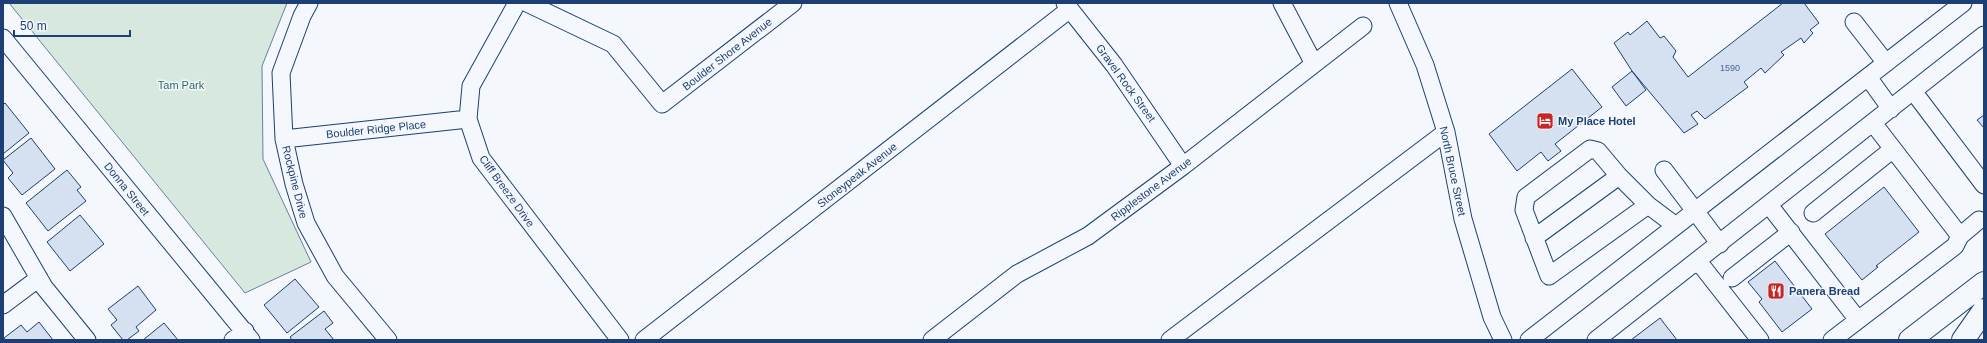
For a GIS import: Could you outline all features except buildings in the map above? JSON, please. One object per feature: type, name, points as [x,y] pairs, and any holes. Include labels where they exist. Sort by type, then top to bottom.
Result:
[{"type":"main road","points":[[1910,340],[1984,283]]},
{"type":"main road","points":[[1963,340],[1984,310]]},
{"type":"main road","points":[[1977,340],[1984,334]]},
{"type":"street","name":"Rockpine Drive","points":[[309,3],[302,16],[281,73],[284,139],[294,184],[306,223],[335,276],[388,340]]},
{"type":"street","name":"Cliff Breeze Drive","points":[[517,3],[471,86],[468,119],[481,158],[620,340]]},
{"type":"street","name":"Boulder Shore Avenue","points":[[527,3],[612,44],[662,104],[793,3]]},
{"type":"street","points":[[1282,3],[1314,64]]},
{"type":"street","name":"North Bruce Street","points":[[1398,3],[1425,65],[1446,132],[1463,219],[1492,317],[1503,340]]},
{"type":"street","points":[[1529,340],[1963,3]]},
{"type":"street","name":"Gravel Rock Street","points":[[1068,6],[1114,65],[1183,166]]},
{"type":"street","name":"Stoneypeak Avenue","points":[[644,340],[1068,6]]},
{"type":"street","points":[[1854,22],[1886,63]]},
{"type":"street","name":"Ripplestone Avenue","points":[[932,340],[1017,274],[1088,236],[1183,166],[1363,26]]},
{"type":"street","points":[[1596,340],[1984,35]]},
{"type":"street","name":"Donna Street","points":[[3,38],[243,337]]},
{"type":"street","points":[[1868,77],[1891,108]]},
{"type":"street","points":[[1913,92],[1984,185]]},
{"type":"street","name":"Boulder Ridge Place","points":[[284,139],[468,119]]},
{"type":"street","points":[[1873,123],[1960,236]]},
{"type":"street","points":[[1170,340],[1446,132]]},
{"type":"street","points":[[1648,205],[1549,276],[1524,210],[1526,197],[1590,149],[1598,151],[1619,176],[1648,205],[1676,226]]},
{"type":"street","points":[[1812,213],[1893,149]]},
{"type":"street","points":[[1664,170],[1720,244]]},
{"type":"street","points":[[1534,238],[1619,176]]},
{"type":"street","points":[[1769,205],[1858,320]]},
{"type":"street","points":[[3,216],[39,278],[56,303],[87,340]]},
{"type":"street","points":[[1832,340],[1955,246],[1960,236],[1982,218]]},
{"type":"street","points":[[1732,278],[1791,232]]},
{"type":"street","points":[[1698,261],[1757,339]]},
{"type":"street","points":[[3,305],[39,278]]},
{"type":"green space","name":"Tam Park","points":[[9,3],[287,3],[262,66],[263,159],[311,262],[245,293]]},
{"type":"place","name":"My Place Hotel","points":[[1545,121]]},
{"type":"place","name":"Panera Bread","points":[[1776,291]]}]
